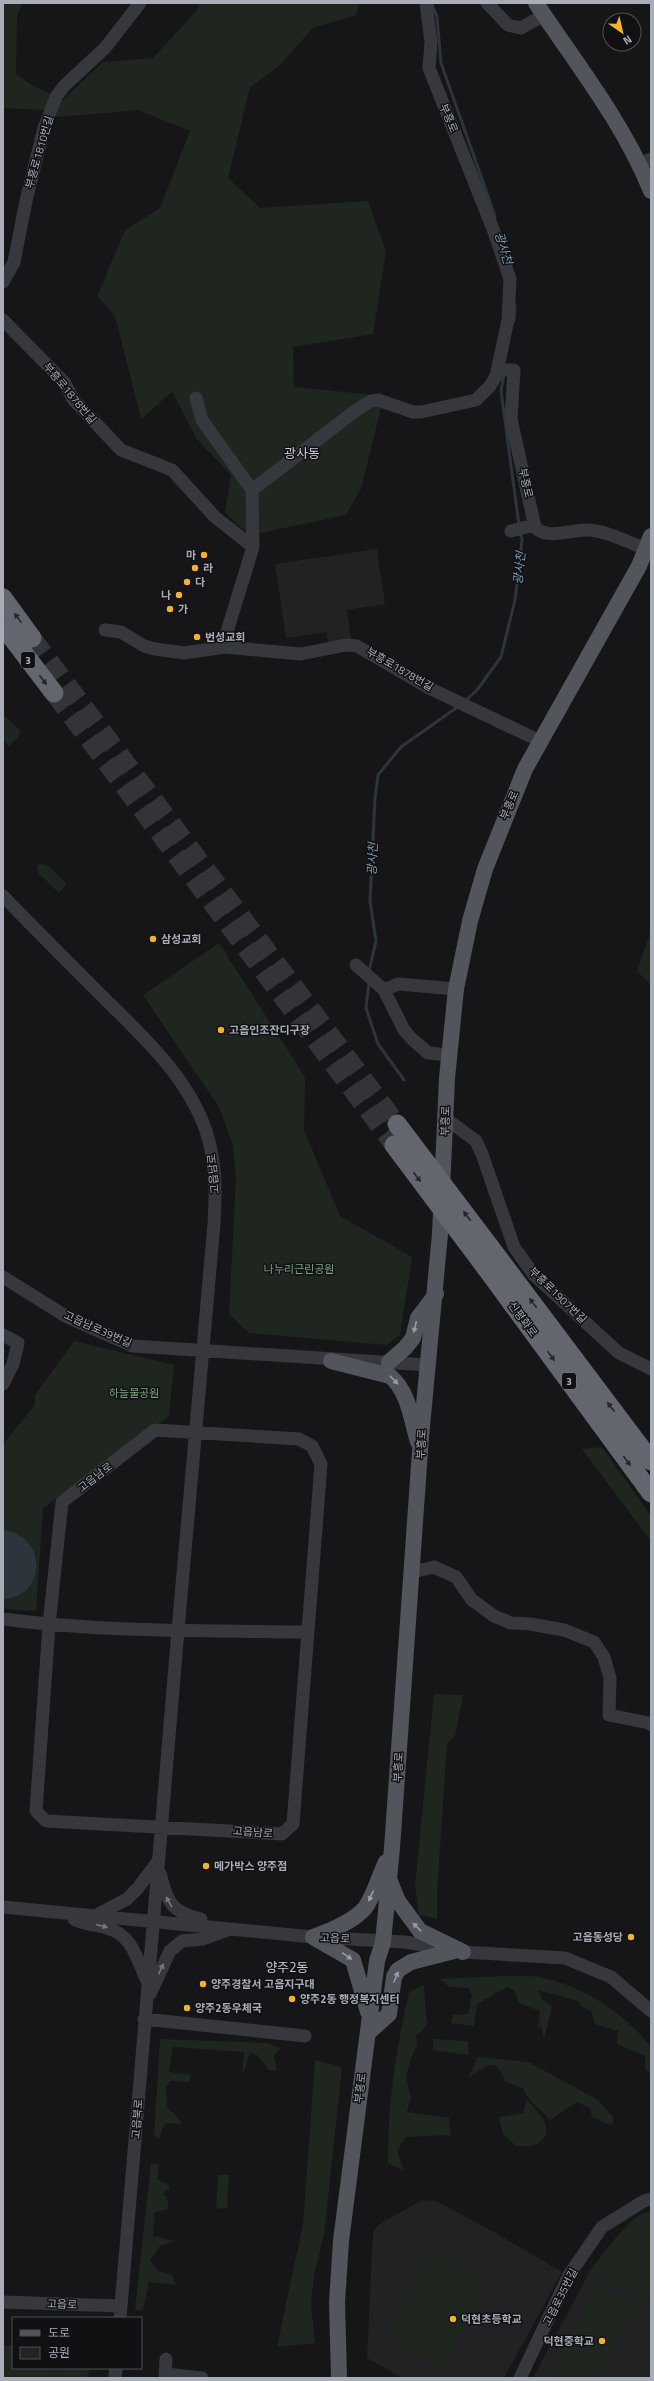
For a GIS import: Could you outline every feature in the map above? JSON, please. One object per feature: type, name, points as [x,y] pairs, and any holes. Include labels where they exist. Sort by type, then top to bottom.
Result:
[{"type":"highway","name":"3","points":[[3,598],[32,638]]},
{"type":"highway","name":"3","points":[[3,626],[54,693]]},
{"type":"highway","name":"신평화로","points":[[397,1124],[651,1461]]},
{"type":"highway","name":"신평화로","points":[[394,1145],[651,1494]]},
{"type":"main road","points":[[540,9],[646,162],[651,192]]},
{"type":"main road","name":"부흥로","points":[[340,2378],[337,2302],[341,2241],[377,1960],[383,1942],[392,1848],[420,1450],[436,1294],[445,1118],[456,989],[470,921],[485,869],[525,769],[639,566],[649,545]]},
{"type":"main road","points":[[389,1362],[405,1348],[413,1338],[418,1318],[436,1294]]},
{"type":"main road","points":[[331,1361],[390,1376],[396,1381],[406,1396],[408,1411],[420,1450]]},
{"type":"main road","points":[[313,1937],[330,1932],[357,1916],[366,1907],[392,1848]]},
{"type":"main road","points":[[388,1878],[398,1901],[420,1930],[458,1951]]},
{"type":"main road","points":[[313,1937],[353,1960],[370,2017]]},
{"type":"main road","points":[[368,2033],[389,2014],[394,1977],[398,1970],[412,1962],[458,1951]]},
{"type":"street","name":"부흥로1810번길","points":[[3,282],[14,262],[26,201],[44,128],[56,97],[64,86],[105,48],[140,3]]},
{"type":"street","name":"부흥로","points":[[426,3],[431,42],[429,68],[493,229],[510,279],[505,370],[511,419],[534,525],[539,531],[547,534],[594,530],[649,545]]},
{"type":"street","points":[[487,3],[508,25],[521,28],[540,9]]},
{"type":"street","name":"부흥로1878번길","points":[[3,320],[64,382],[72,399],[121,450],[172,470],[214,517],[253,547]]},
{"type":"street","points":[[252,490],[355,411],[370,402],[378,400],[412,412],[421,412],[476,400],[505,370]]},
{"type":"street","points":[[196,398],[202,420],[252,490],[253,547],[226,635],[225,647]]},
{"type":"street","points":[[512,530],[534,525]]},
{"type":"street","name":"부흥로1878번길","points":[[105,630],[121,632],[144,646],[170,652],[191,652],[225,647],[301,654],[346,645],[357,646],[429,688],[453,697],[470,708],[540,741]]},
{"type":"street","name":"고읍남로","points":[[3,896],[156,1052],[187,1090],[201,1117],[210,1146],[216,1182],[214,1224],[161,1826]]},
{"type":"street","points":[[356,965],[384,990],[404,1030],[412,1039],[428,1053],[450,1055]]},
{"type":"street","points":[[384,990],[398,984],[456,989]]},
{"type":"street","name":"부흥로1907번길","points":[[445,1118],[476,1141],[482,1154],[514,1247],[534,1275],[619,1353],[651,1370]]},
{"type":"street","name":"고읍남로39번길","points":[[3,1277],[67,1317],[133,1346],[203,1352]]},
{"type":"street","points":[[3,1335],[18,1343],[13,1364],[3,1384]]},
{"type":"street","points":[[203,1352],[331,1361],[389,1362],[428,1365]]},
{"type":"street","name":"고읍남로","points":[[155,1430],[195,1432],[299,1439],[312,1446],[321,1464],[293,1824],[282,1834],[161,1826],[46,1821],[36,1811],[49,1625],[62,1502],[155,1430]]},
{"type":"street","points":[[412,1572],[434,1567],[456,1578],[472,1600],[494,1616],[511,1623],[530,1624],[564,1630],[594,1642],[604,1657],[610,1678],[609,1715],[649,1723],[651,1725]]},
{"type":"street","points":[[3,1619],[49,1625],[178,1630],[308,1632]]},
{"type":"street","points":[[152,1920],[161,1826]]},
{"type":"street","points":[[97,1915],[126,1899],[138,1888],[158,1862]]},
{"type":"street","points":[[158,1862],[165,1895],[172,1908],[187,1916],[237,1929]]},
{"type":"street","name":"고읍로","points":[[3,1907],[152,1920],[313,1937],[405,1942],[458,1951],[565,1958],[611,1977],[651,2011]]},
{"type":"street","points":[[67,1912],[75,1920],[109,1928],[124,1936],[134,1949],[147,1982]]},
{"type":"street","name":"고읍북로","points":[[120,2312],[152,1920]]},
{"type":"street","points":[[146,2004],[170,1951],[182,1941],[203,1939],[237,1929]]},
{"type":"street","points":[[144,2019],[305,2036]]},
{"type":"street","name":"고읍로35번길","points":[[520,2378],[569,2275],[602,2227],[644,2201],[651,2199]]},
{"type":"street","name":"고읍로","points":[[3,2302],[120,2312]]},
{"type":"street","points":[[166,2359],[165,2376],[202,2378]]},
{"type":"shaded area","points":[[377,549],[385,604],[347,610],[351,640],[328,643],[327,632],[286,638],[275,564]]},
{"type":"shaded area","points":[[3,1530],[18,1535],[28,1543],[34,1554],[36,1566],[34,1578],[28,1588],[17,1596],[3,1599]]},
{"type":"shaded area","name":"덕현초등학교","points":[[422,2200],[436,2201],[492,2231],[562,2272],[504,2378],[402,2378],[367,2358],[373,2233],[378,2225]]},
{"type":"shaded area","name":"덕현중학교","points":[[590,2271],[651,2304],[651,2378],[533,2378]]},
{"type":"shaded area","points":[[3,2346],[12,2346],[12,2369],[89,2369],[88,2378],[3,2378]]},
{"type":"green space","points":[[3,3],[22,3],[17,16],[16,74],[32,85],[63,100],[103,62],[153,58],[198,9],[199,3],[360,3],[356,15],[313,28],[279,66],[250,87],[228,178],[260,208],[368,201],[386,251],[373,334],[293,347],[294,387],[384,396],[361,489],[346,515],[250,535],[225,513],[231,475],[196,438],[172,392],[141,419],[115,316],[97,296],[125,230],[160,208],[190,131],[138,110],[58,117],[42,110],[3,108]]},
{"type":"green space","points":[[4,715],[20,731],[19,736],[9,746],[3,740]]},
{"type":"green space","points":[[42,863],[47,865],[65,882],[66,885],[59,893],[39,874],[37,866]]},
{"type":"green space","points":[[651,931],[651,985],[637,971]]},
{"type":"green space","name":"나누리근린공원","points":[[219,943],[305,1077],[304,1130],[340,1216],[412,1257],[400,1335],[387,1345],[249,1333],[229,1314],[236,1179],[233,1145],[219,1107],[143,995]]},
{"type":"green space","name":"하늘물공원","points":[[74,1341],[174,1365],[169,1416],[43,1508],[36,1611],[3,1609],[3,1444],[35,1405],[35,1395]]},
{"type":"green space","points":[[602,1447],[651,1516],[651,1541],[582,1449]]},
{"type":"green space","points":[[434,1694],[463,1695],[455,1736],[447,1744],[437,1893],[437,1919],[419,1915],[415,1886]]},
{"type":"green space","points":[[535,1976],[555,1981],[601,2002],[629,2023],[651,2047],[651,2074],[645,2068],[645,2056],[617,2044],[618,2031],[595,2024],[591,2011],[582,2007],[578,2001],[538,1990],[542,1999],[552,2006],[544,2040],[541,2026],[538,2028],[540,2011],[519,2003],[514,1990],[507,1987],[477,2004],[474,2026],[451,2023],[453,2015],[468,2014],[472,1995],[468,1988],[449,1987],[440,1979]]},
{"type":"green space","points":[[424,1985],[428,2024],[416,2036],[417,2045],[411,2058],[406,2077],[411,2097],[407,2112],[449,2118],[451,2135],[406,2137],[397,2151],[404,2170],[388,2164],[389,2121],[393,2077],[409,1992]]},
{"type":"green space","points":[[160,2039],[267,2043],[281,2048],[274,2056],[277,2070],[269,2070],[257,2055],[250,2053],[242,2078],[244,2052],[173,2047],[169,2072],[191,2075],[189,2082],[170,2081],[166,2088],[167,2107],[181,2121],[181,2124],[165,2123],[159,2139],[154,2136]]},
{"type":"green space","points":[[433,2039],[468,2041],[469,2055],[433,2050]]},
{"type":"green space","points":[[478,2057],[528,2062],[598,2100],[613,2117],[613,2126],[592,2117],[590,2108],[577,2102],[550,2120],[531,2101],[523,2088],[506,2082],[496,2065],[486,2066],[468,2078]]},
{"type":"green space","points":[[315,2060],[342,2067],[324,2235],[314,2275],[311,2303],[315,2343],[277,2347],[303,2224]]},
{"type":"green space","points":[[527,2100],[541,2116],[546,2128],[546,2134],[542,2140],[535,2145],[516,2146],[503,2134],[499,2117],[523,2113]]},
{"type":"green space","points":[[151,2163],[159,2165],[157,2179],[169,2185],[169,2189],[163,2194],[167,2198],[169,2209],[155,2212],[153,2236],[176,2241],[160,2246],[150,2260],[158,2271],[172,2275],[176,2285],[149,2282],[143,2310],[135,2310]]},
{"type":"green space","points":[[218,2175],[229,2175],[227,2209],[216,2208]]},
{"type":"green space","points":[[651,2211],[651,2304],[590,2271],[625,2227],[634,2219]]},
{"type":"green space","points":[[428,2249],[488,2279],[442,2369],[385,2333]]},
{"type":"green space","points":[[597,2284],[639,2309],[596,2378],[551,2378]]},
{"type":"green space","points":[[3,2354],[12,2354],[12,2369],[55,2369],[54,2378],[3,2378]]},
{"type":"green space","points":[[59,2369],[83,2369],[82,2378],[58,2378]]},
{"type":"waterway","name":"광사천","points":[[432,4],[437,17],[441,63],[495,216]]},
{"type":"waterway","name":"광사천","points":[[514,321],[515,305]]},
{"type":"waterway","name":"광사천","points":[[504,374],[501,391],[519,525]]},
{"type":"waterway","name":"광사천","points":[[465,701],[477,690],[501,657],[515,600],[522,540],[520,532]]},
{"type":"waterway","name":"광사천","points":[[369,971],[376,941],[370,901],[375,798],[378,775],[401,747],[459,706]]},
{"type":"waterway","name":"광사천","points":[[369,982],[366,1008],[378,1044],[404,1080]]},
{"type":"tunnel","points":[[32,638],[397,1124]]},
{"type":"tunnel","points":[[54,693],[394,1145]]},
{"type":"place","name":"마","points":[[204,555]]},
{"type":"place","name":"라","points":[[195,568]]},
{"type":"place","name":"다","points":[[187,582]]},
{"type":"place","name":"나","points":[[179,595]]},
{"type":"place","name":"가","points":[[170,609]]},
{"type":"place","name":"번성교회","points":[[197,637]]},
{"type":"place","name":"삼성교회","points":[[153,939]]},
{"type":"place","name":"고읍인조잔디구장","points":[[221,1030]]},
{"type":"place","name":"메가박스 양주점","points":[[206,1866]]},
{"type":"place","name":"고읍동성당","points":[[631,1937]]},
{"type":"place","name":"양주경찰서 고읍지구대","points":[[203,1984]]},
{"type":"place","name":"양주2동 행정복지센터","points":[[292,1999]]},
{"type":"place","name":"양주2동우체국","points":[[187,2008]]},
{"type":"place","name":"덕현초등학교","points":[[453,2319]]},
{"type":"place","name":"덕현중학교","points":[[602,2341]]},
{"type":"district","name":"광사동","points":[[302,453]]},
{"type":"district","name":"양주2동","points":[[287,1967]]}]
